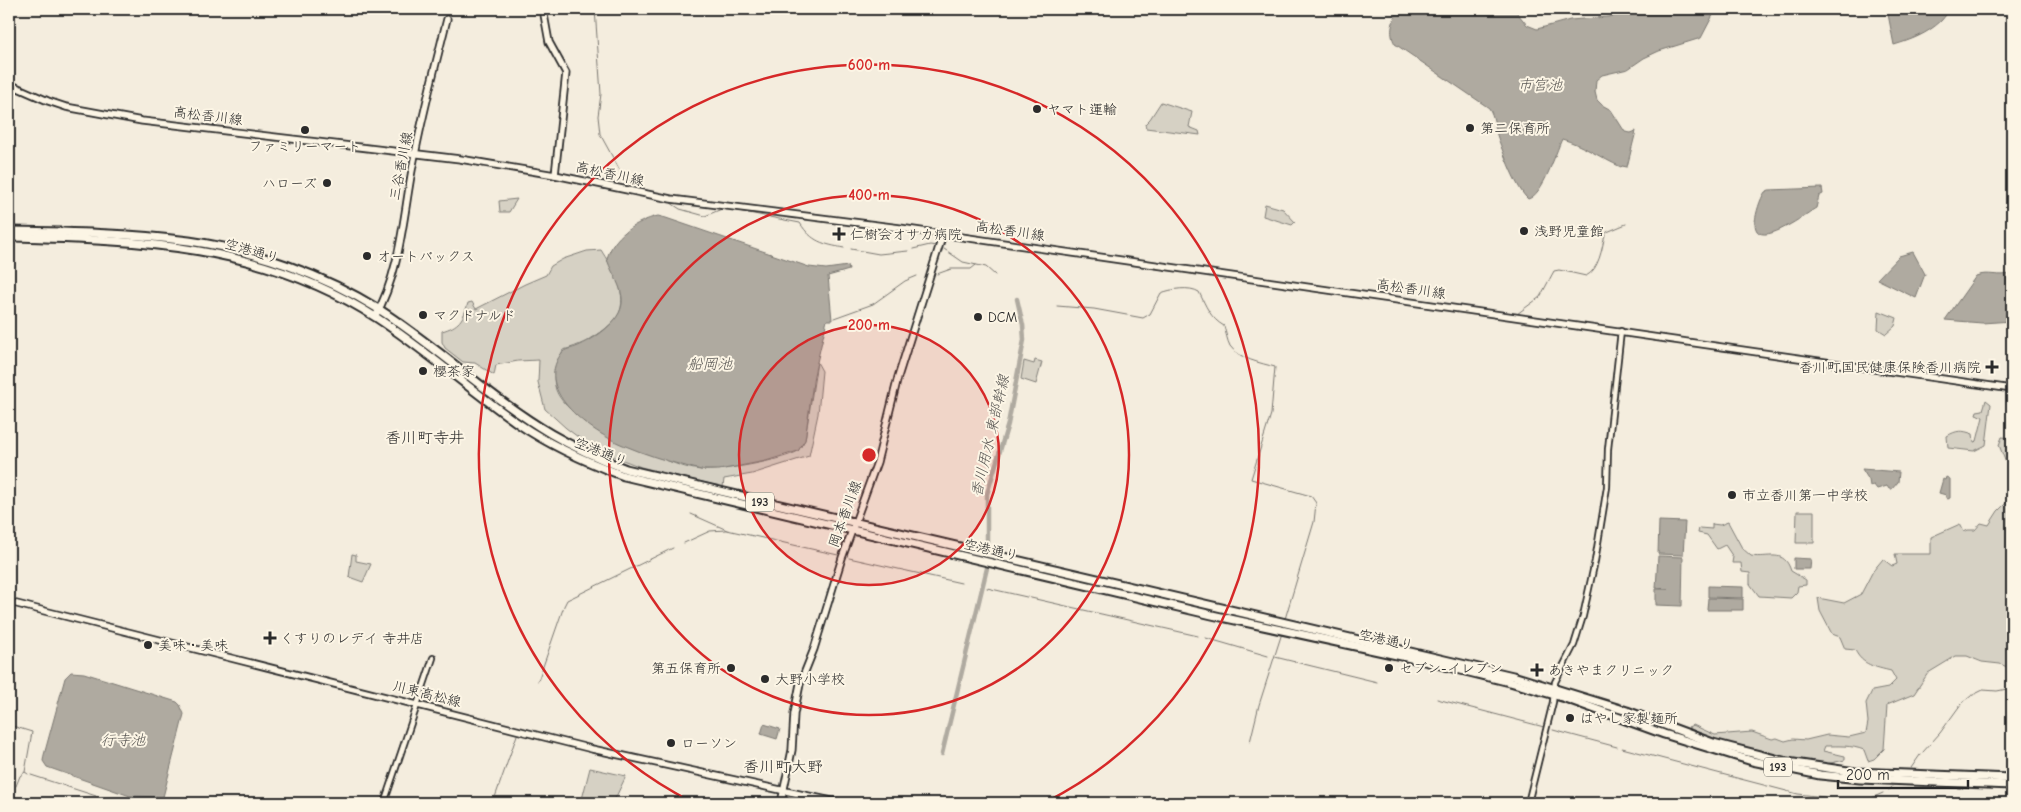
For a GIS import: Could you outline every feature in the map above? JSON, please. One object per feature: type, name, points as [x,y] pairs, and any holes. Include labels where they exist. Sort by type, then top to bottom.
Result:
[{"type":"highway","name":"空港通り","points":[[9,230],[142,236],[192,241],[221,247],[274,262],[309,275],[347,292],[377,313]]},
{"type":"highway","name":"空港通り","points":[[9,237],[142,242],[190,248],[220,254],[299,279],[377,313],[415,334],[551,434],[598,458],[626,469],[853,527],[1422,654],[1512,676],[1673,737],[1752,761],[1788,769],[1860,779],[2012,785]]},
{"type":"highway","name":"空港通り","points":[[1554,692],[1627,711],[1713,742],[1787,762],[1855,772],[2012,778]]},
{"type":"main road","points":[[543,9],[549,42],[566,73],[555,174]]},
{"type":"main road","name":"三谷香川線","points":[[377,313],[390,283],[396,260],[415,153],[447,19]]},
{"type":"main road","name":"高松香川線","points":[[9,84],[48,102],[132,119],[415,153],[555,174],[671,200],[943,234],[2012,389]]},
{"type":"main road","name":"岡本香川線","points":[[781,803],[792,750],[794,714],[800,684],[814,649],[853,527],[881,451],[893,395],[943,234]]},
{"type":"main road","name":"川東高松線","points":[[9,602],[417,704],[592,750],[841,803]]},
{"type":"street","points":[[1528,803],[1555,682],[1569,657],[1581,623],[1595,561],[1607,487],[1608,448],[1621,331]]},
{"type":"street","points":[[384,803],[433,658]]},
{"type":"shaded area","points":[[1161,102],[1192,112],[1189,127],[1199,131],[1200,135],[1146,128],[1145,124]]},
{"type":"shaded area","points":[[517,199],[509,212],[500,212],[499,201]]},
{"type":"shaded area","points":[[1265,204],[1283,209],[1295,222],[1292,225],[1263,216]]},
{"type":"shaded area","points":[[601,250],[617,279],[622,303],[616,319],[600,333],[580,344],[563,350],[555,370],[554,379],[556,390],[567,406],[578,416],[591,423],[659,457],[680,465],[709,470],[751,465],[798,451],[805,440],[817,362],[822,371],[818,414],[809,456],[752,474],[724,479],[723,487],[641,467],[602,452],[586,443],[545,409],[538,382],[539,360],[496,365],[494,375],[475,363],[463,362],[445,348],[442,342],[442,331],[453,327],[459,322],[468,303],[472,302],[476,309],[546,275],[551,266],[563,259],[587,251]]},
{"type":"shaded area","points":[[1879,311],[1897,318],[1895,326],[1886,334],[1878,329]]},
{"type":"shaded area","points":[[1035,360],[1042,362],[1036,384],[1021,379],[1024,361],[1034,364]]},
{"type":"shaded area","points":[[1986,400],[1991,404],[1986,445],[1974,451],[1948,448],[1947,436],[1957,432],[1963,431],[1973,434],[1974,442],[1977,441],[1983,417],[1976,414],[1977,411],[1983,410]]},
{"type":"shaded area","points":[[2002,437],[2012,438],[2012,492],[2006,463],[1999,445]]},
{"type":"shaded area","points":[[2012,497],[2012,669],[2000,664],[1982,662],[1967,656],[1956,656],[1928,673],[1914,694],[1887,705],[1884,749],[1874,759],[1868,761],[1864,750],[1840,746],[1825,746],[1823,751],[1845,756],[1845,760],[1821,765],[1782,759],[1711,740],[1688,727],[1693,725],[1715,735],[1752,732],[1785,741],[1793,739],[1806,740],[1827,735],[1849,737],[1866,733],[1868,722],[1866,703],[1872,691],[1888,688],[1896,680],[1891,671],[1870,665],[1861,659],[1855,650],[1845,649],[1840,637],[1832,634],[1820,611],[1818,598],[1844,603],[1861,594],[1873,571],[1883,559],[1892,566],[1897,564],[1895,554],[1931,554],[1931,537],[1960,524],[1964,532],[1975,530],[1981,523],[1989,525],[1998,511]]},
{"type":"shaded area","points":[[1797,511],[1814,511],[1814,543],[1796,543]]},
{"type":"shaded area","points":[[1728,522],[1742,548],[1751,556],[1775,556],[1784,559],[1791,571],[1806,580],[1806,585],[1798,586],[1797,592],[1791,598],[1759,596],[1750,584],[1750,573],[1742,572],[1741,563],[1732,563],[1733,557],[1725,545],[1717,549],[1707,535],[1698,533],[1699,528],[1712,529],[1712,524],[1720,525]]},
{"type":"shaded area","points":[[352,554],[356,555],[356,561],[371,564],[363,582],[349,577]]},
{"type":"shaded area","points":[[590,768],[626,776],[613,803],[581,803]]},
{"type":"water","name":"市宮池","points":[[1399,9],[1514,9],[1527,25],[1537,29],[1570,20],[1609,17],[1641,9],[1706,9],[1713,15],[1701,38],[1659,51],[1628,69],[1602,75],[1596,80],[1595,92],[1597,100],[1611,110],[1625,132],[1631,133],[1636,131],[1627,167],[1621,167],[1585,148],[1562,139],[1544,182],[1539,190],[1528,199],[1519,187],[1510,169],[1499,142],[1489,108],[1395,44],[1392,30],[1393,22]]},
{"type":"water","points":[[1887,9],[1952,9],[1930,30],[1913,39],[1894,45]]},
{"type":"water","points":[[1822,188],[1823,194],[1819,196],[1816,208],[1782,229],[1763,234],[1757,231],[1756,214],[1765,192],[1769,190]]},
{"type":"water","name":"船岡池","points":[[658,216],[809,267],[826,269],[848,266],[849,270],[828,276],[832,320],[827,320],[814,375],[805,440],[798,451],[766,461],[719,470],[701,470],[647,454],[611,439],[583,421],[560,396],[555,383],[554,368],[561,354],[595,337],[612,323],[622,306],[619,285],[607,259],[610,251],[626,231],[641,222]]},
{"type":"water","points":[[1913,252],[1925,274],[1916,298],[1877,279],[1899,256]]},
{"type":"water","points":[[2012,273],[2012,321],[1982,323],[1945,320],[1976,276]]},
{"type":"water","points":[[1862,469],[1899,472],[1898,482],[1892,489],[1889,489],[1887,486],[1877,489],[1874,485],[1870,486],[1869,480]]},
{"type":"water","points":[[1946,477],[1950,479],[1950,498],[1948,499],[1946,495],[1939,493],[1943,479],[1945,480]]},
{"type":"water","points":[[1659,521],[1685,522],[1683,555],[1658,554]]},
{"type":"water","points":[[1658,556],[1683,557],[1682,606],[1656,605],[1656,589],[1668,589],[1656,588]]},
{"type":"water","points":[[1794,558],[1811,559],[1810,569],[1794,569]]},
{"type":"water","points":[[1708,586],[1743,587],[1743,598],[1708,597]]},
{"type":"water","points":[[1708,598],[1743,599],[1743,610],[1707,610]]},
{"type":"water","name":"行寺池","points":[[71,672],[84,673],[177,702],[180,705],[184,714],[163,797],[130,796],[47,767],[43,761],[44,755],[65,678]]},
{"type":"water","points":[[764,724],[780,729],[777,739],[761,734]]},
{"type":"waterway","points":[[595,9],[601,94],[598,116],[600,134],[623,176],[652,192]]},
{"type":"waterway","points":[[671,203],[680,209],[705,216],[724,208]]},
{"type":"waterway","points":[[733,210],[800,223],[809,234],[819,241],[844,248]]},
{"type":"waterway","points":[[1517,314],[1540,297],[1554,271],[1559,270],[1586,276],[1590,273],[1597,264],[1607,232],[1626,224]]},
{"type":"waterway","points":[[913,249],[930,245],[936,246]]},
{"type":"waterway","points":[[851,249],[879,254],[908,251]]},
{"type":"waterway","points":[[944,249],[963,262],[986,267],[995,275]]},
{"type":"waterway","points":[[937,274],[951,269],[971,269],[976,265]]},
{"type":"waterway","points":[[834,318],[873,304],[905,281],[917,276]]},
{"type":"waterway","points":[[1057,306],[1094,309],[1143,318],[1150,314],[1161,293],[1180,289],[1195,290],[1199,292],[1212,315],[1224,326],[1229,344],[1234,350],[1251,360],[1275,367],[1271,414],[1251,479],[1311,496],[1316,503],[1314,522],[1285,619]]},
{"type":"waterway","name":"香川用水 東部幹線","points":[[987,550],[987,494],[1008,424],[1024,340],[1023,325],[1017,299]]},
{"type":"waterway","points":[[691,514],[727,530],[838,555]]},
{"type":"waterway","points":[[684,543],[710,531],[726,530]]},
{"type":"waterway","points":[[538,681],[567,600],[673,548]]},
{"type":"waterway","points":[[849,558],[961,583]]},
{"type":"waterway","name":"香川用水 東部幹線","points":[[942,754],[987,568]]},
{"type":"waterway","points":[[987,588],[1198,636]]},
{"type":"waterway","points":[[1250,742],[1259,705],[1282,633]]},
{"type":"waterway","points":[[1206,638],[1268,656]]},
{"type":"waterway","points":[[1275,657],[1377,682]]},
{"type":"waterway","points":[[1923,752],[1940,733],[1961,704],[1971,696],[1983,690],[1997,691],[2012,688]]},
{"type":"waterway","points":[[1437,699],[1544,727]]},
{"type":"waterway","points":[[9,725],[32,732],[25,772]]},
{"type":"waterway","points":[[1553,730],[1617,747]]},
{"type":"waterway","points":[[493,803],[517,735]]},
{"type":"waterway","points":[[1622,748],[1798,794],[1824,797],[1840,803]]},
{"type":"waterway","points":[[1909,771],[1920,755]]},
{"type":"waterway","points":[[16,786],[20,776],[25,772],[28,774]]},
{"type":"waterway","points":[[31,775],[96,796]]},
{"type":"waterway","points":[[1889,790],[1892,787]]},
{"type":"waterway","points":[[1860,803],[1883,793]]},
{"type":"waterway","points":[[107,799],[113,801]]},
{"type":"place","name":"ヤマト運輸","points":[[1037,109]]},
{"type":"place","name":"第二保育所","points":[[1470,128]]},
{"type":"place","name":"ファミリーマート","points":[[305,130]]},
{"type":"place","name":"ハローズ","points":[[327,183]]},
{"type":"place","name":"浅野児童館","points":[[1524,231]]},
{"type":"place","name":"仁樹会オサカ病院","points":[[839,234]]},
{"type":"place","name":"オートバックス","points":[[367,256]]},
{"type":"place","name":"マクドナルド","points":[[423,315]]},
{"type":"place","name":"DCM","points":[[978,317]]},
{"type":"place","name":"香川町国民健康保険香川病院","points":[[1992,367]]},
{"type":"place","name":"櫻茶家","points":[[423,371]]},
{"type":"place","name":"市立香川第一中学校","points":[[1732,495]]},
{"type":"place","name":"くすりのレデイ 寺井店","points":[[270,638]]},
{"type":"place","name":"美味・美味","points":[[148,645]]},
{"type":"place","name":"第五保育所","points":[[731,668]]},
{"type":"place","name":"セブン-イレブン","points":[[1389,668]]},
{"type":"place","name":"あきやまクリニック","points":[[1537,670]]},
{"type":"place","name":"大野小学校","points":[[765,679]]},
{"type":"place","name":"はやし家製麺所","points":[[1570,718]]},
{"type":"place","name":"ローソン","points":[[671,743]]},
{"type":"district","name":"香川町寺井","points":[[425,438]]},
{"type":"district","name":"香川町大野","points":[[783,767]]}]
